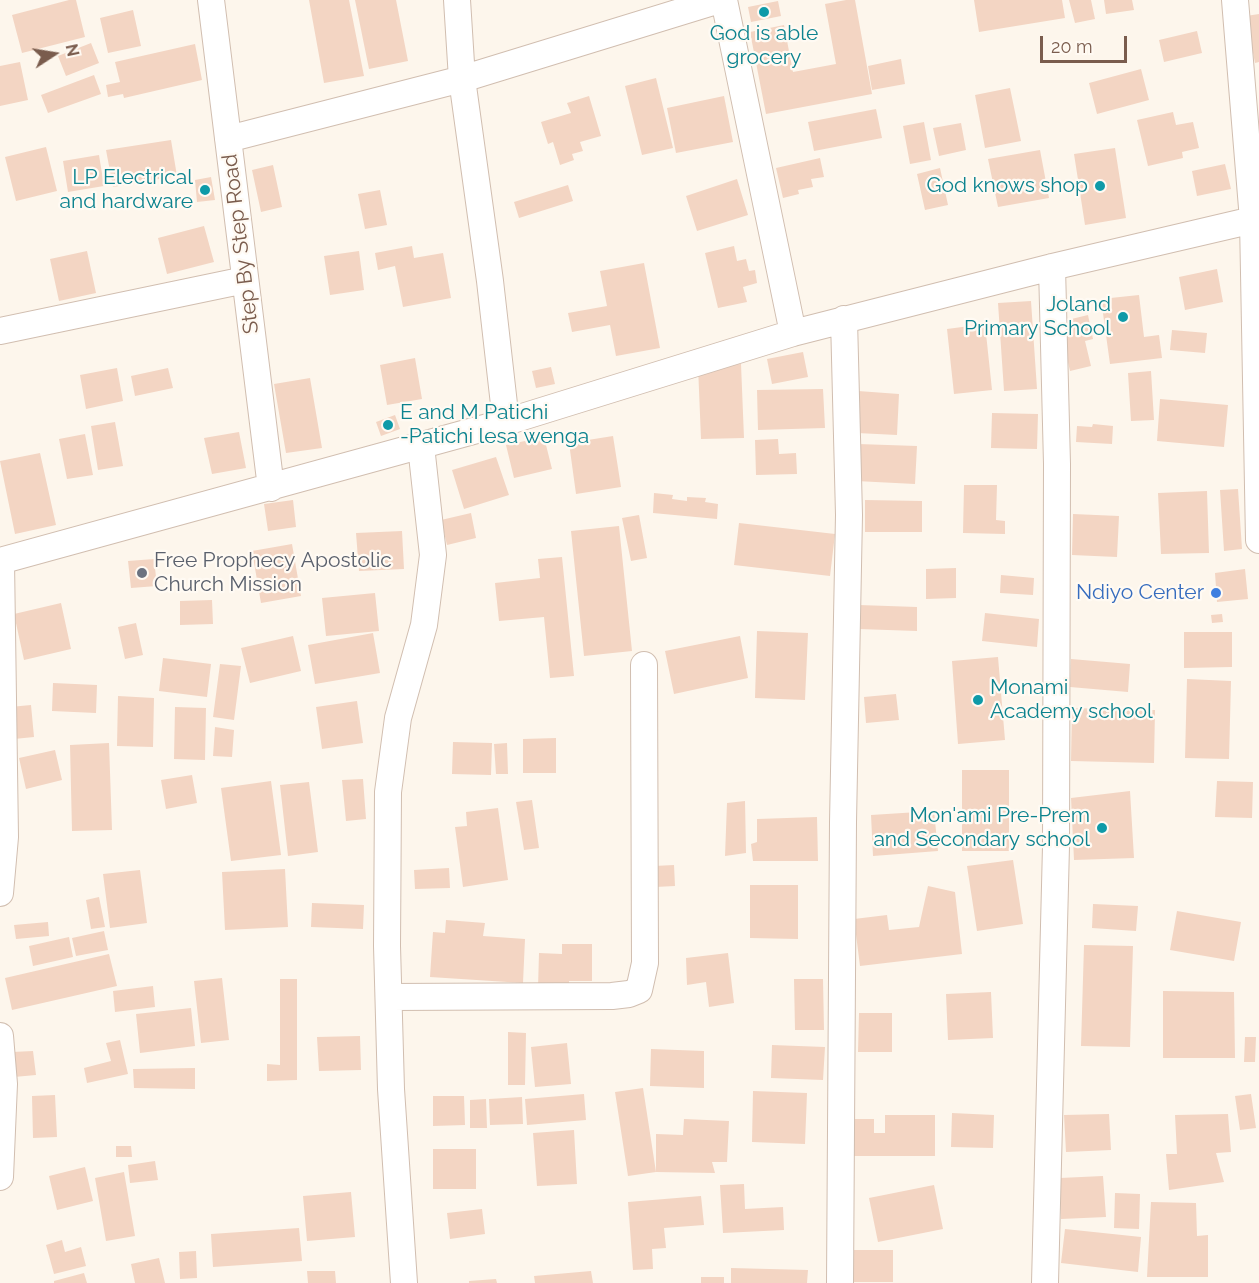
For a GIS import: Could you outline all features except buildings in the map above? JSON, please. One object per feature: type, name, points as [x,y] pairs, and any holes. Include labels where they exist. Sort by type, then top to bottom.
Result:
[{"type":"street","name":"Step By Step Road","points":[[211,0],[271,488]]},
{"type":"street","points":[[457,0],[462,79],[490,280],[506,422]]},
{"type":"street","points":[[228,139],[462,79],[719,0]]},
{"type":"street","points":[[724,0],[793,333]]},
{"type":"street","points":[[1235,0],[1251,90],[1259,540]]},
{"type":"street","points":[[0,893],[4,837],[1,561],[506,422],[844,319],[1253,220]]},
{"type":"street","points":[[1045,1283],[1056,846],[1057,464],[1052,267]]},
{"type":"street","points":[[0,331],[245,280]]},
{"type":"street","points":[[840,1283],[843,822],[849,514],[844,319]]},
{"type":"street","points":[[404,1283],[391,1089],[388,792],[398,718],[424,625],[433,555],[421,446]]},
{"type":"street","points":[[389,997],[612,996],[639,990],[645,963],[644,665]]},
{"type":"street","points":[[0,1036],[3,1084],[0,1178]]},
{"type":"place","name":"God is able grocery","points":[[764,12]]},
{"type":"place","name":"God knows shop","points":[[1100,186]]},
{"type":"place","name":"LP Electrical and hardware","points":[[205,190]]},
{"type":"place","name":"Joland Primary School","points":[[1123,317]]},
{"type":"place","name":"E and M Patichi -Patichi lesa wenga","points":[[388,425]]},
{"type":"place","name":"Free Prophecy Apostolic Church Mission","points":[[142,573]]},
{"type":"place","name":"Ndiyo Center","points":[[1216,593]]},
{"type":"place","name":"Monami Academy school","points":[[978,700]]},
{"type":"place","name":"Mon'ami Pre-Prem and Secondary school","points":[[1102,828]]}]
